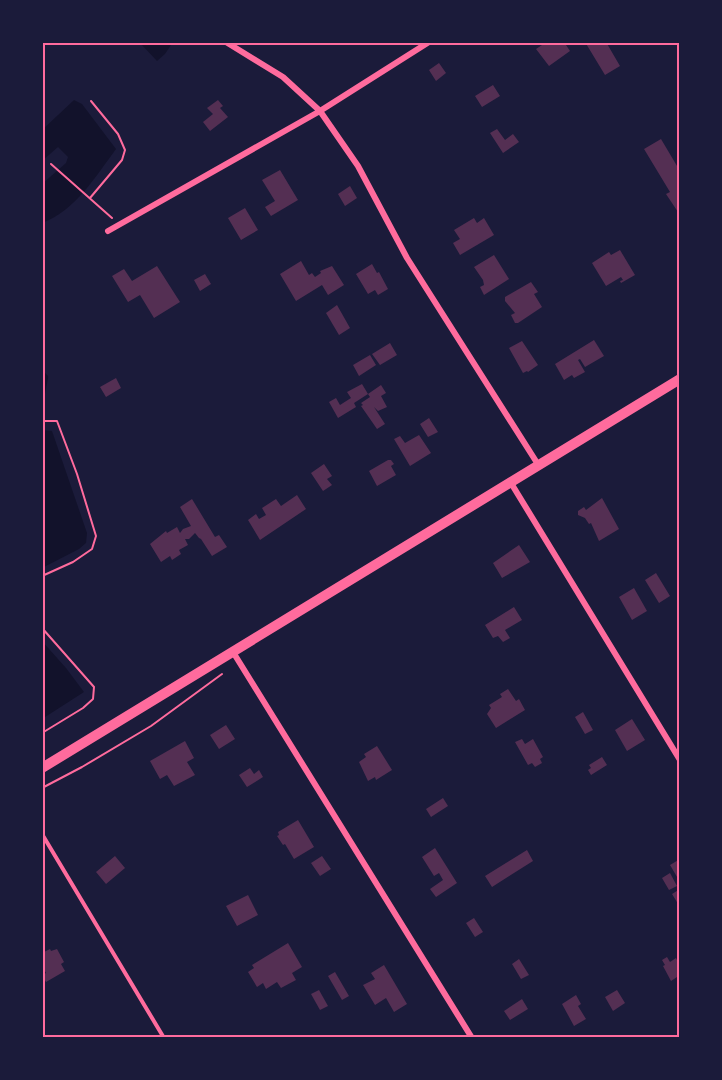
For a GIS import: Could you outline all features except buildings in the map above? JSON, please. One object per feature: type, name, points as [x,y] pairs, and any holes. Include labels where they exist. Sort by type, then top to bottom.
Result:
[{"type":"street","points":[[226,42],[283,77],[320,111],[358,166],[407,258],[539,465]]},
{"type":"street","points":[[108,231],[320,111],[429,42]]},
{"type":"street","points":[[42,768],[680,379]]},
{"type":"street","points":[[511,483],[680,760]]},
{"type":"street","points":[[233,652],[472,1038]]},
{"type":"lane","points":[[42,834],[164,1038]]},
{"type":"path","points":[[90,198],[122,160],[126,150],[118,134],[91,100]]},
{"type":"path","points":[[51,164],[119,225]]},
{"type":"path","points":[[42,421],[57,422],[77,474],[96,536],[92,549],[73,562],[42,576]]},
{"type":"path","points":[[42,628],[94,687],[93,699],[83,708],[42,733]]},
{"type":"shaded area","points":[[170,42],[171,45],[157,61],[140,43]]},
{"type":"shaded area","points":[[74,100],[82,104],[116,149],[75,201],[65,210],[42,223],[42,184],[66,163],[68,157],[58,147],[42,161],[42,130]]},
{"type":"shaded area","points":[[42,430],[52,431],[87,533],[86,543],[79,549],[42,568]]},
{"type":"shaded area","points":[[42,641],[84,692],[42,719]]},
{"type":"waterway","points":[[42,373],[46,377],[42,397]]}]
